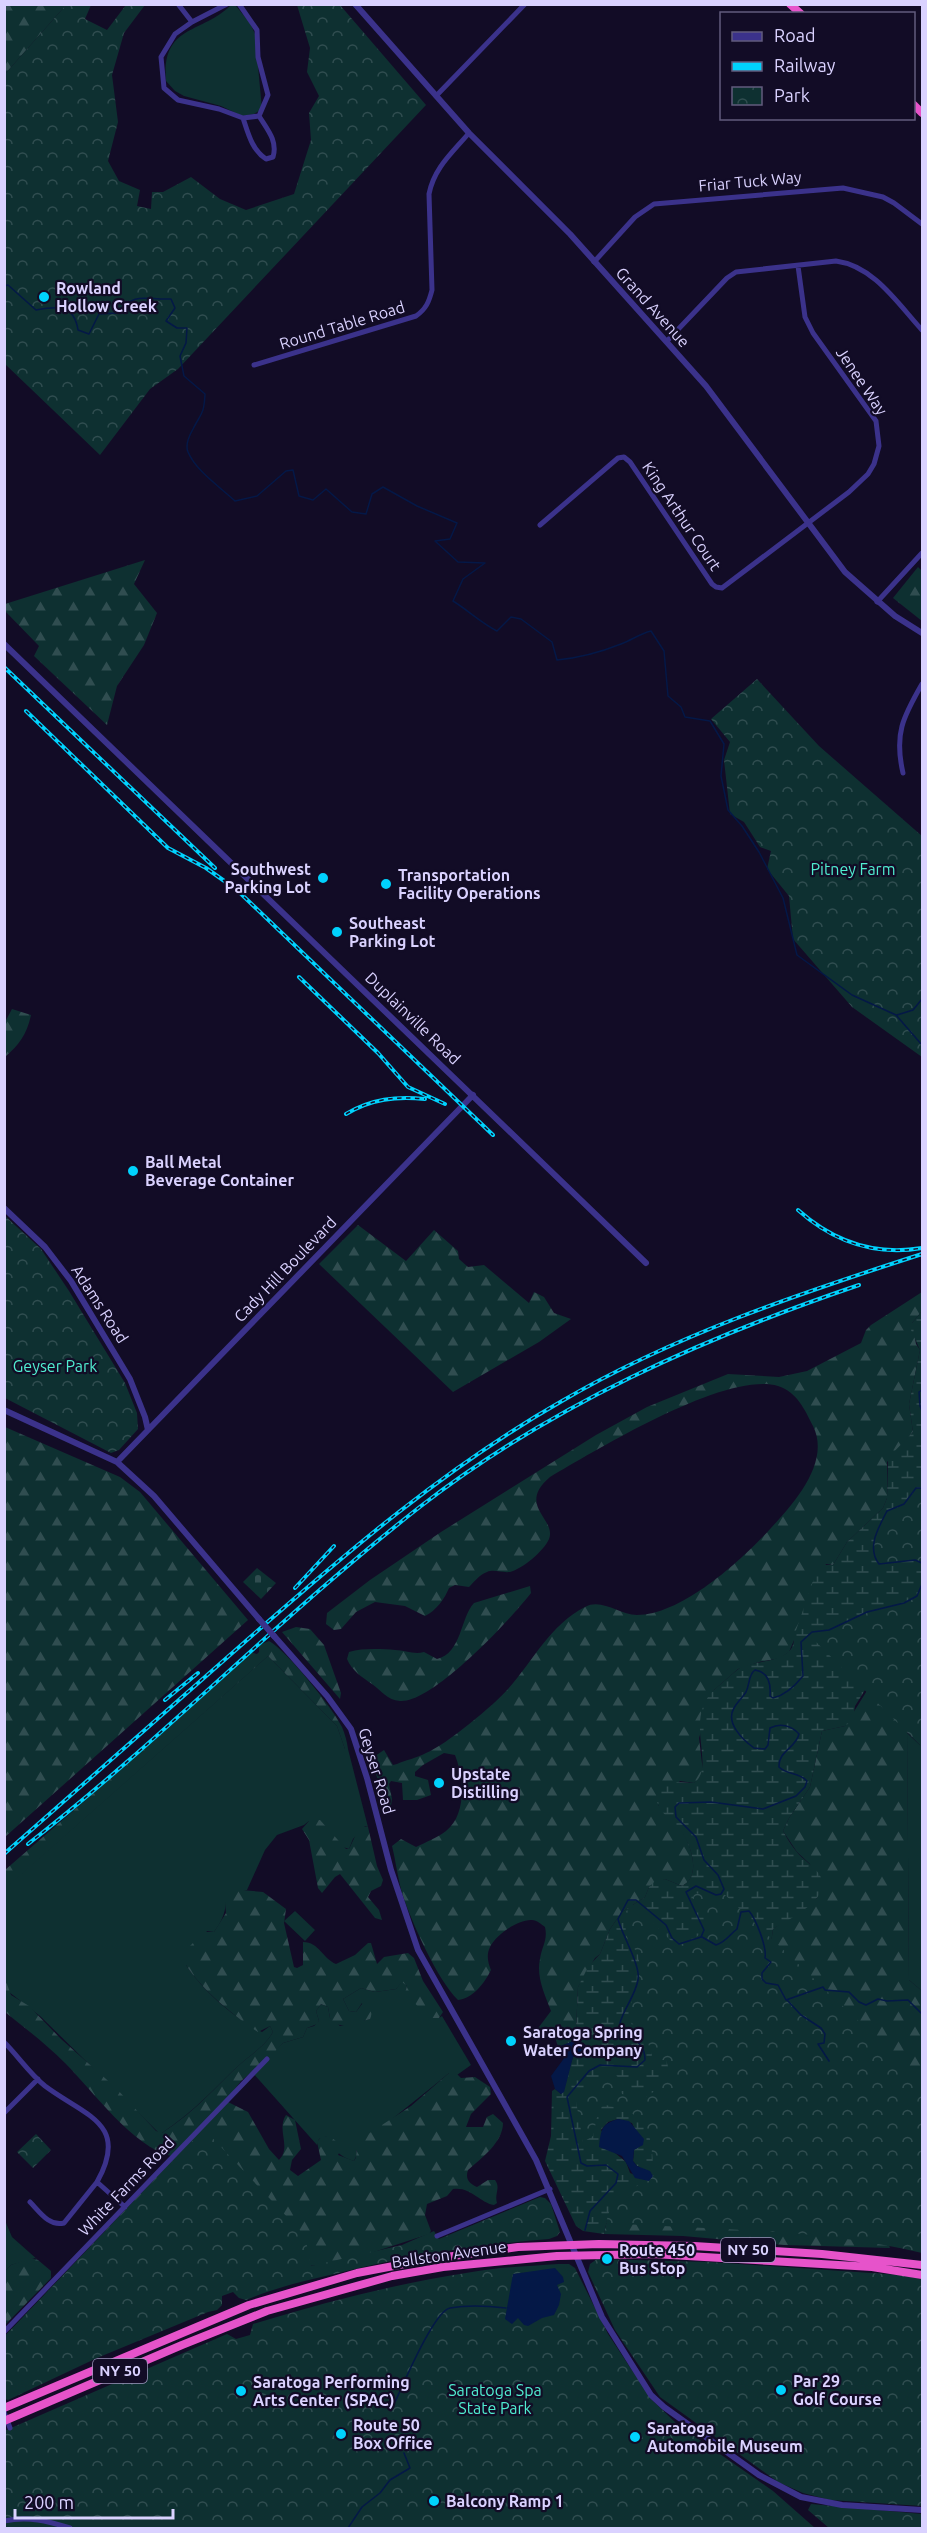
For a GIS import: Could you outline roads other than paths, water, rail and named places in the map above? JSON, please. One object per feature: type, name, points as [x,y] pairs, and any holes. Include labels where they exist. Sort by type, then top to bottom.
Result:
[{"type":"highway","name":"Ballston Avenue","points":[[6,2418],[249,2305],[315,2285],[425,2260],[518,2247],[705,2247],[822,2254],[922,2265]]},
{"type":"highway","name":"Ballston Avenue","points":[[6,2418],[182,2344],[293,2303],[392,2276],[433,2269],[576,2255],[654,2254],[872,2267],[922,2275]]},
{"type":"street","points":[[178,4],[192,22]]},
{"type":"street","points":[[227,4],[192,22],[175,34],[161,57],[164,88],[178,100],[219,109],[243,118],[260,116]]},
{"type":"street","points":[[239,4],[257,30],[258,57],[268,95],[260,116]]},
{"type":"street","name":"Grand Avenue","points":[[355,4],[469,133],[570,234],[667,341],[730,417],[845,572],[877,602],[922,633]]},
{"type":"street","points":[[436,96],[525,4]]},
{"type":"street","points":[[243,118],[251,142],[260,155],[266,159],[273,157],[276,149],[272,136],[260,116]]},
{"type":"street","name":"Round Table Road","points":[[254,365],[416,316],[426,307],[432,290],[429,194],[432,179],[439,167],[469,133]]},
{"type":"street","name":"Friar Tuck Way","points":[[594,262],[634,217],[654,204],[843,188],[883,197],[922,224]]},
{"type":"street","points":[[667,341],[736,272],[798,267],[836,261],[861,268],[875,279],[922,330]]},
{"type":"street","name":"Jenee Way","points":[[722,588],[849,492],[868,474],[874,464],[879,446],[876,421],[813,333],[805,317],[798,267]]},
{"type":"street","name":"King Arthur Court","points":[[540,525],[618,458],[624,457],[630,462],[711,584],[722,588]]},
{"type":"street","points":[[877,602],[922,553]]},
{"type":"street","name":"Duplainville Road","points":[[4,644],[646,1263]]},
{"type":"street","points":[[903,773],[899,750],[901,726],[922,684]]},
{"type":"street","name":"Cady Hill Boulevard","points":[[117,1462],[473,1095]]},
{"type":"street","name":"Adams Road","points":[[4,1208],[45,1247],[71,1281],[130,1379],[148,1430]]},
{"type":"street","name":"Geyser Road","points":[[4,1410],[83,1444],[117,1462],[164,1508],[327,1695],[351,1729],[367,1778],[391,1870],[418,1950],[536,2160],[602,2317],[621,2351],[651,2395],[664,2407],[759,2475],[801,2497],[842,2505],[922,2510]]},
{"type":"street","points":[[4,2042],[38,2079],[95,2120],[107,2134],[109,2156],[97,2182],[64,2223],[50,2222],[30,2202]]},
{"type":"street","name":"White Farms Road","points":[[4,2332],[267,2059]]},
{"type":"street","points":[[4,2113],[38,2079]]},
{"type":"street","points":[[97,2182],[125,2207]]},
{"type":"street","points":[[437,2236],[550,2190]]},
{"type":"street","points":[[4,2522],[29,2518],[45,2520],[70,2529]]},
{"type":"water","points":[[576,2029],[579,2029],[577,2040],[588,2049],[573,2057],[564,2092],[561,2094],[555,2089],[551,2076],[565,2057],[558,2047],[571,2042]]},
{"type":"water","points":[[618,2119],[629,2121],[644,2139],[643,2145],[634,2150],[633,2161],[637,2166],[650,2171],[653,2176],[649,2181],[635,2178],[622,2156],[599,2147],[603,2128]]},
{"type":"water","points":[[555,2268],[563,2277],[564,2282],[557,2285],[561,2294],[554,2315],[542,2318],[528,2326],[518,2318],[512,2324],[505,2319],[513,2274]]},
{"type":"waterway","name":"Rowland Hollow Creek","points":[[4,286],[8,285],[36,310],[58,308],[69,311],[73,315],[78,330],[89,334],[99,314],[116,313],[136,299],[171,299],[175,308],[166,321],[177,328],[187,328],[186,343],[180,356],[184,376],[205,394],[203,410],[188,440],[188,452],[202,472],[235,501],[257,496],[286,471],[293,470],[299,496],[313,500],[326,489],[352,512],[366,514],[372,494],[383,487],[417,506],[457,523],[450,539],[435,541],[458,562],[485,563],[463,579],[453,601],[497,631],[511,617],[521,619],[552,642],[557,660],[606,650],[651,631],[664,651],[668,696],[681,707],[685,717],[710,721],[724,744],[721,776],[728,810],[759,852],[783,898],[797,955],[852,995],[896,1015],[922,1045]]},
{"type":"waterway","points":[[897,1015],[913,1010],[922,999]]},
{"type":"waterway","points":[[922,1390],[919,1392],[922,1411]]},
{"type":"waterway","points":[[922,1488],[916,1488],[904,1504],[887,1511],[874,1544],[875,1557],[879,1564],[915,1560],[922,1563]]},
{"type":"waterway","points":[[585,2230],[590,2211],[616,2183],[618,2174],[606,2165],[587,2166],[581,2163],[567,2097],[589,2071],[600,2065],[637,2067],[645,2060],[639,2043],[627,2033],[620,2023],[634,1991],[638,1974],[618,1919],[628,1900],[636,1900],[666,1925],[672,1938],[679,1944],[701,1937],[704,1930],[686,1892],[696,1886],[716,1895],[721,1894],[724,1889],[718,1875],[704,1860],[696,1837],[676,1817],[675,1807],[679,1803],[711,1802],[763,1809],[796,1796],[805,1787],[807,1781],[779,1767],[779,1762],[799,1734],[789,1727],[774,1726],[770,1728],[768,1745],[765,1749],[754,1748],[740,1736],[733,1725],[732,1714],[746,1692],[751,1674],[755,1670],[763,1673],[769,1683],[770,1696],[773,1698],[782,1695],[803,1676],[801,1642],[812,1632],[829,1630],[867,1612],[904,1603],[917,1596],[922,1584]]},
{"type":"waterway","points":[[702,1937],[716,1945],[722,1942],[737,1929],[741,1912],[749,1911],[760,1933],[765,1958],[771,1962],[762,1973],[762,1979],[766,1983],[778,1985],[786,2000],[823,1987],[825,1990],[849,1992],[859,2002],[866,2005],[878,1999],[908,2000],[922,2014]]},
{"type":"waterway","points":[[787,2000],[801,2015],[821,2028],[825,2034],[824,2043],[818,2044],[829,2061]]},
{"type":"waterway","points":[[395,2402],[419,2350],[443,2312],[450,2308],[463,2306],[506,2308]]},
{"type":"waterway","points":[[348,2528],[362,2507],[380,2493],[390,2480],[410,2468],[404,2453]]},
{"type":"railway","points":[[4,667],[215,868]]},
{"type":"railway","points":[[26,711],[168,848],[206,868],[237,890],[493,1135]]},
{"type":"railway","points":[[299,977],[378,1053],[408,1087],[445,1104]]},
{"type":"railway","points":[[346,1114],[365,1105],[384,1100],[425,1099]]},
{"type":"railway","points":[[798,1210],[826,1231],[856,1244],[887,1250],[922,1248]]},
{"type":"railway","points":[[4,1854],[284,1607],[360,1543],[438,1482],[519,1427],[605,1377],[693,1336],[783,1301],[922,1254]]},
{"type":"railway","points":[[28,1844],[128,1761],[321,1588],[421,1506],[471,1470],[523,1436],[631,1378],[743,1328],[859,1285]]},
{"type":"railway","points":[[295,1588],[334,1546]]},
{"type":"railway","points":[[165,1700],[198,1673]]},
{"type":"place","name":"Rowland Hollow Creek","points":[[44,297]]},
{"type":"place","name":"Southwest Parking Lot","points":[[323,878]]},
{"type":"place","name":"Transportation Facility Operations","points":[[386,884]]},
{"type":"place","name":"Southeast Parking Lot","points":[[337,932]]},
{"type":"place","name":"Ball Metal Beverage Container","points":[[133,1171]]},
{"type":"place","name":"Upstate Distilling","points":[[439,1783]]},
{"type":"place","name":"Saratoga Spring Water Company","points":[[511,2041]]},
{"type":"place","name":"Route 450 Bus Stop","points":[[607,2259]]},
{"type":"place","name":"Par 29 Golf Course","points":[[781,2390]]},
{"type":"place","name":"Saratoga Performing Arts Center (SPAC)","points":[[241,2391]]},
{"type":"place","name":"Route 50 Box Office","points":[[341,2434]]},
{"type":"place","name":"Saratoga Automobile Museum","points":[[635,2437]]},
{"type":"place","name":"Balcony Ramp 1","points":[[434,2501]]},
{"type":"park label","name":"Pitney Farm","points":[[853,869]]},
{"type":"park label","name":"Geyser Park","points":[[55,1366]]},
{"type":"park label","name":"Saratoga Spa State Park","points":[[495,2399]]}]
